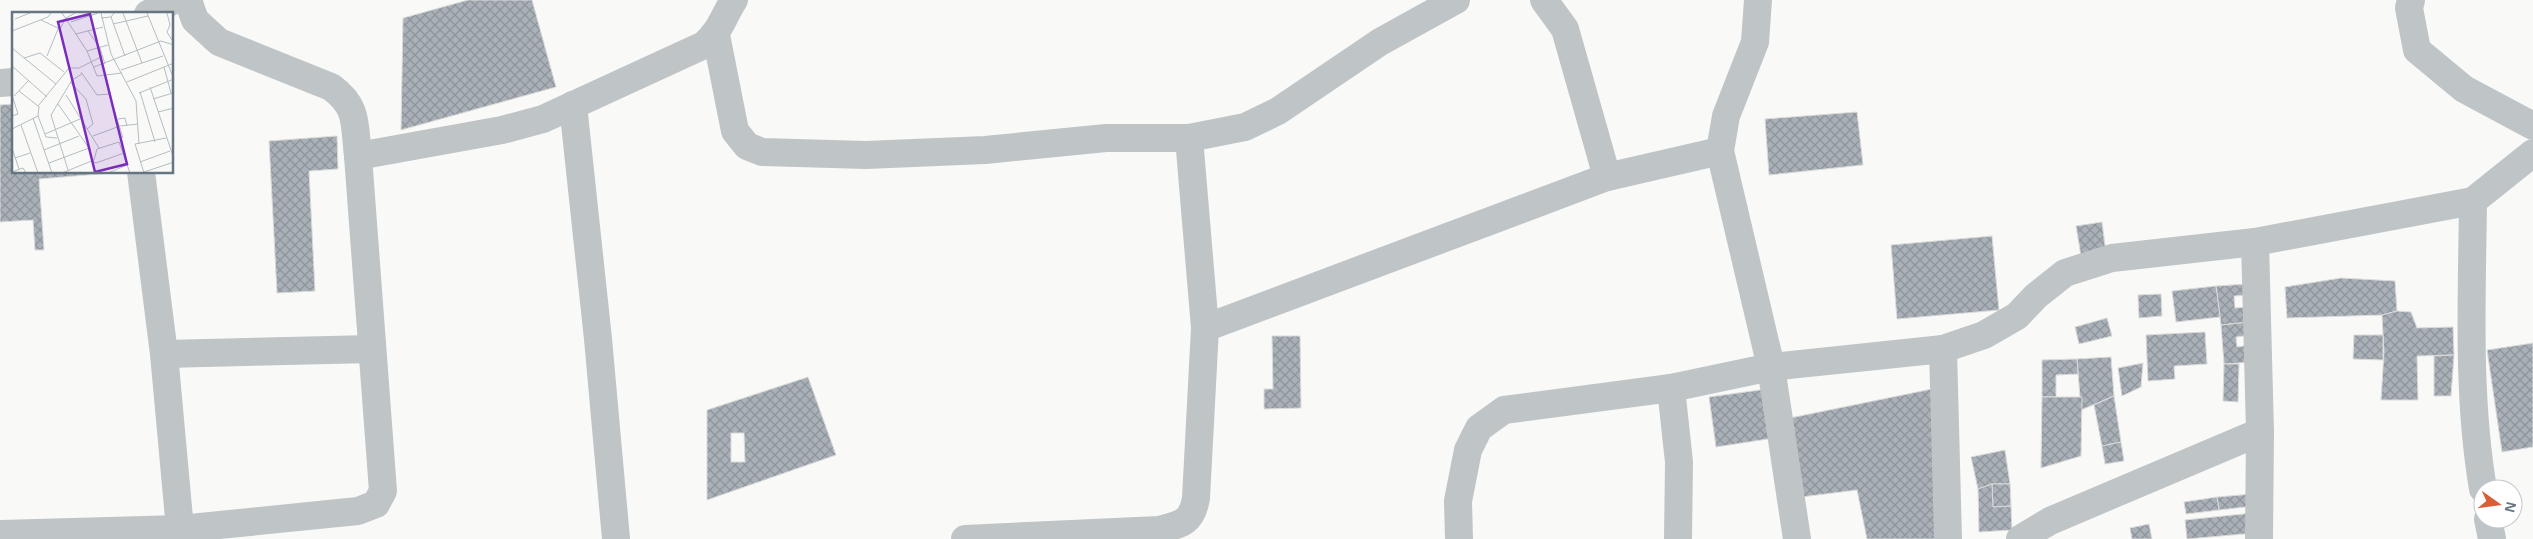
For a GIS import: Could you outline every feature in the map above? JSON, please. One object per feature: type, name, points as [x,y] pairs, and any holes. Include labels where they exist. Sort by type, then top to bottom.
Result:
[{"type":"street","points":[[152,12],[174,0]]},
{"type":"street","points":[[0,534],[180,528],[283,529],[358,511],[376,504],[383,491],[358,156],[352,111],[345,97],[331,87],[219,42],[194,20],[188,0]]},
{"type":"street","points":[[358,156],[502,130],[543,119],[704,45],[716,35],[734,0]]},
{"type":"street","points":[[716,35],[736,132],[748,146],[762,152],[866,155],[985,150],[1106,138],[1189,138],[1245,127],[1278,111],[1380,42],[1456,0]]},
{"type":"street","points":[[1544,0],[1565,29],[1607,178]]},
{"type":"street","points":[[1758,0],[1755,42],[1726,116],[1720,151],[1771,367],[1797,539]]},
{"type":"street","points":[[2411,0],[2409,8],[2417,50],[2464,89],[2533,126]]},
{"type":"street","points":[[573,105],[598,339],[616,539]]},
{"type":"street","points":[[965,539],[1158,530],[1183,523],[1194,511],[1204,328],[1189,138]]},
{"type":"street","points":[[1204,328],[1607,178],[1720,151]]},
{"type":"street","points":[[1459,539],[1458,502],[1468,450],[1479,428],[1504,410],[1671,388],[1771,367],[1943,350],[1984,335],[2017,316],[2036,296],[2065,273],[2112,258],[2255,242],[2473,201],[2533,154]]},
{"type":"street","points":[[141,174],[164,354],[180,528]]},
{"type":"street","points":[[2473,201],[2471,374],[2481,479]]},
{"type":"street","points":[[2255,242],[2260,432],[2259,539]]},
{"type":"street","points":[[164,354],[372,349]]},
{"type":"street","points":[[1943,350],[1948,539]]},
{"type":"street","points":[[1671,388],[1679,462],[1678,539]]},
{"type":"street","points":[[2020,539],[2050,521],[2260,432]]},
{"type":"building","points":[[468,0],[532,0],[556,87],[401,130],[403,18]]},
{"type":"building","points":[[12,104],[12,174],[98,174],[39,179],[44,250],[35,250],[33,220],[0,222],[0,105]]},
{"type":"building","points":[[1857,112],[1863,165],[1769,175],[1765,119]]},
{"type":"building","points":[[337,136],[338,169],[309,171],[315,291],[277,293],[269,141]]},
{"type":"building","points":[[2102,222],[2106,253],[2081,256],[2076,226]]},
{"type":"building","points":[[1992,236],[1999,310],[1897,319],[1891,245]]},
{"type":"building","points":[[2341,278],[2395,281],[2397,311],[2382,315],[2287,318],[2285,287]]},
{"type":"building","points":[[2248,284],[2249,295],[2234,296],[2235,308],[2250,307],[2250,322],[2221,325],[2216,286]]},
{"type":"building","points":[[2216,286],[2220,317],[2176,322],[2172,291]]},
{"type":"building","points":[[2161,294],[2162,316],[2139,318],[2138,295]]},
{"type":"building","points":[[2397,311],[2411,312],[2417,328],[2453,327],[2454,355],[2417,356],[2418,400],[2381,400],[2384,352],[2382,315]]},
{"type":"building","points":[[2107,318],[2112,336],[2079,344],[2075,327]]},
{"type":"building","points":[[2250,322],[2251,335],[2236,337],[2237,347],[2250,345],[2252,362],[2224,364],[2221,325]]},
{"type":"building","points":[[2205,332],[2207,364],[2174,366],[2175,379],[2148,381],[2146,335]]},
{"type":"building","points":[[2354,335],[2383,335],[2383,360],[2353,359]]},
{"type":"building","points":[[1272,336],[1300,336],[1301,408],[1264,409],[1264,389],[1273,389]]},
{"type":"building","points":[[2533,343],[2533,447],[2502,452],[2487,350]]},
{"type":"building","points":[[2454,355],[2451,396],[2434,396],[2434,356]]},
{"type":"building","points":[[2111,357],[2114,396],[2081,410],[2077,359]]},
{"type":"building","points":[[2077,359],[2078,374],[2056,375],[2056,397],[2042,397],[2042,360]]},
{"type":"building","points":[[2143,363],[2141,387],[2122,396],[2118,368]]},
{"type":"building","points":[[2224,364],[2239,364],[2238,402],[2223,401]]},
{"type":"building","points":[[808,377],[836,455],[707,500],[707,410]],"holes":[[[731,433],[744,433],[745,462],[731,462]]]},
{"type":"building","points":[[1767,389],[1774,438],[1716,447],[1709,397]]},
{"type":"building","points":[[1932,389],[1944,539],[1867,539],[1857,490],[1801,497],[1790,418]]},
{"type":"building","points":[[2114,396],[2121,442],[2102,446],[2094,405]]},
{"type":"building","points":[[2042,397],[2082,397],[2081,456],[2041,468]]},
{"type":"building","points":[[2121,442],[2124,461],[2105,464],[2102,446]]},
{"type":"building","points":[[2005,450],[2010,484],[1992,484],[1978,489],[1971,457]]},
{"type":"building","points":[[1992,484],[2010,484],[2011,506],[1993,507]]},
{"type":"building","points":[[1992,484],[1993,507],[2011,506],[2012,530],[1979,532],[1978,489]]},
{"type":"building","points":[[2253,494],[2254,506],[2219,510],[2217,497]]},
{"type":"building","points":[[2217,497],[2219,510],[2186,514],[2184,502]]},
{"type":"building","points":[[2253,513],[2255,533],[2187,539],[2185,520]]},
{"type":"building","points":[[2149,524],[2152,539],[2132,539],[2130,528]]}]
